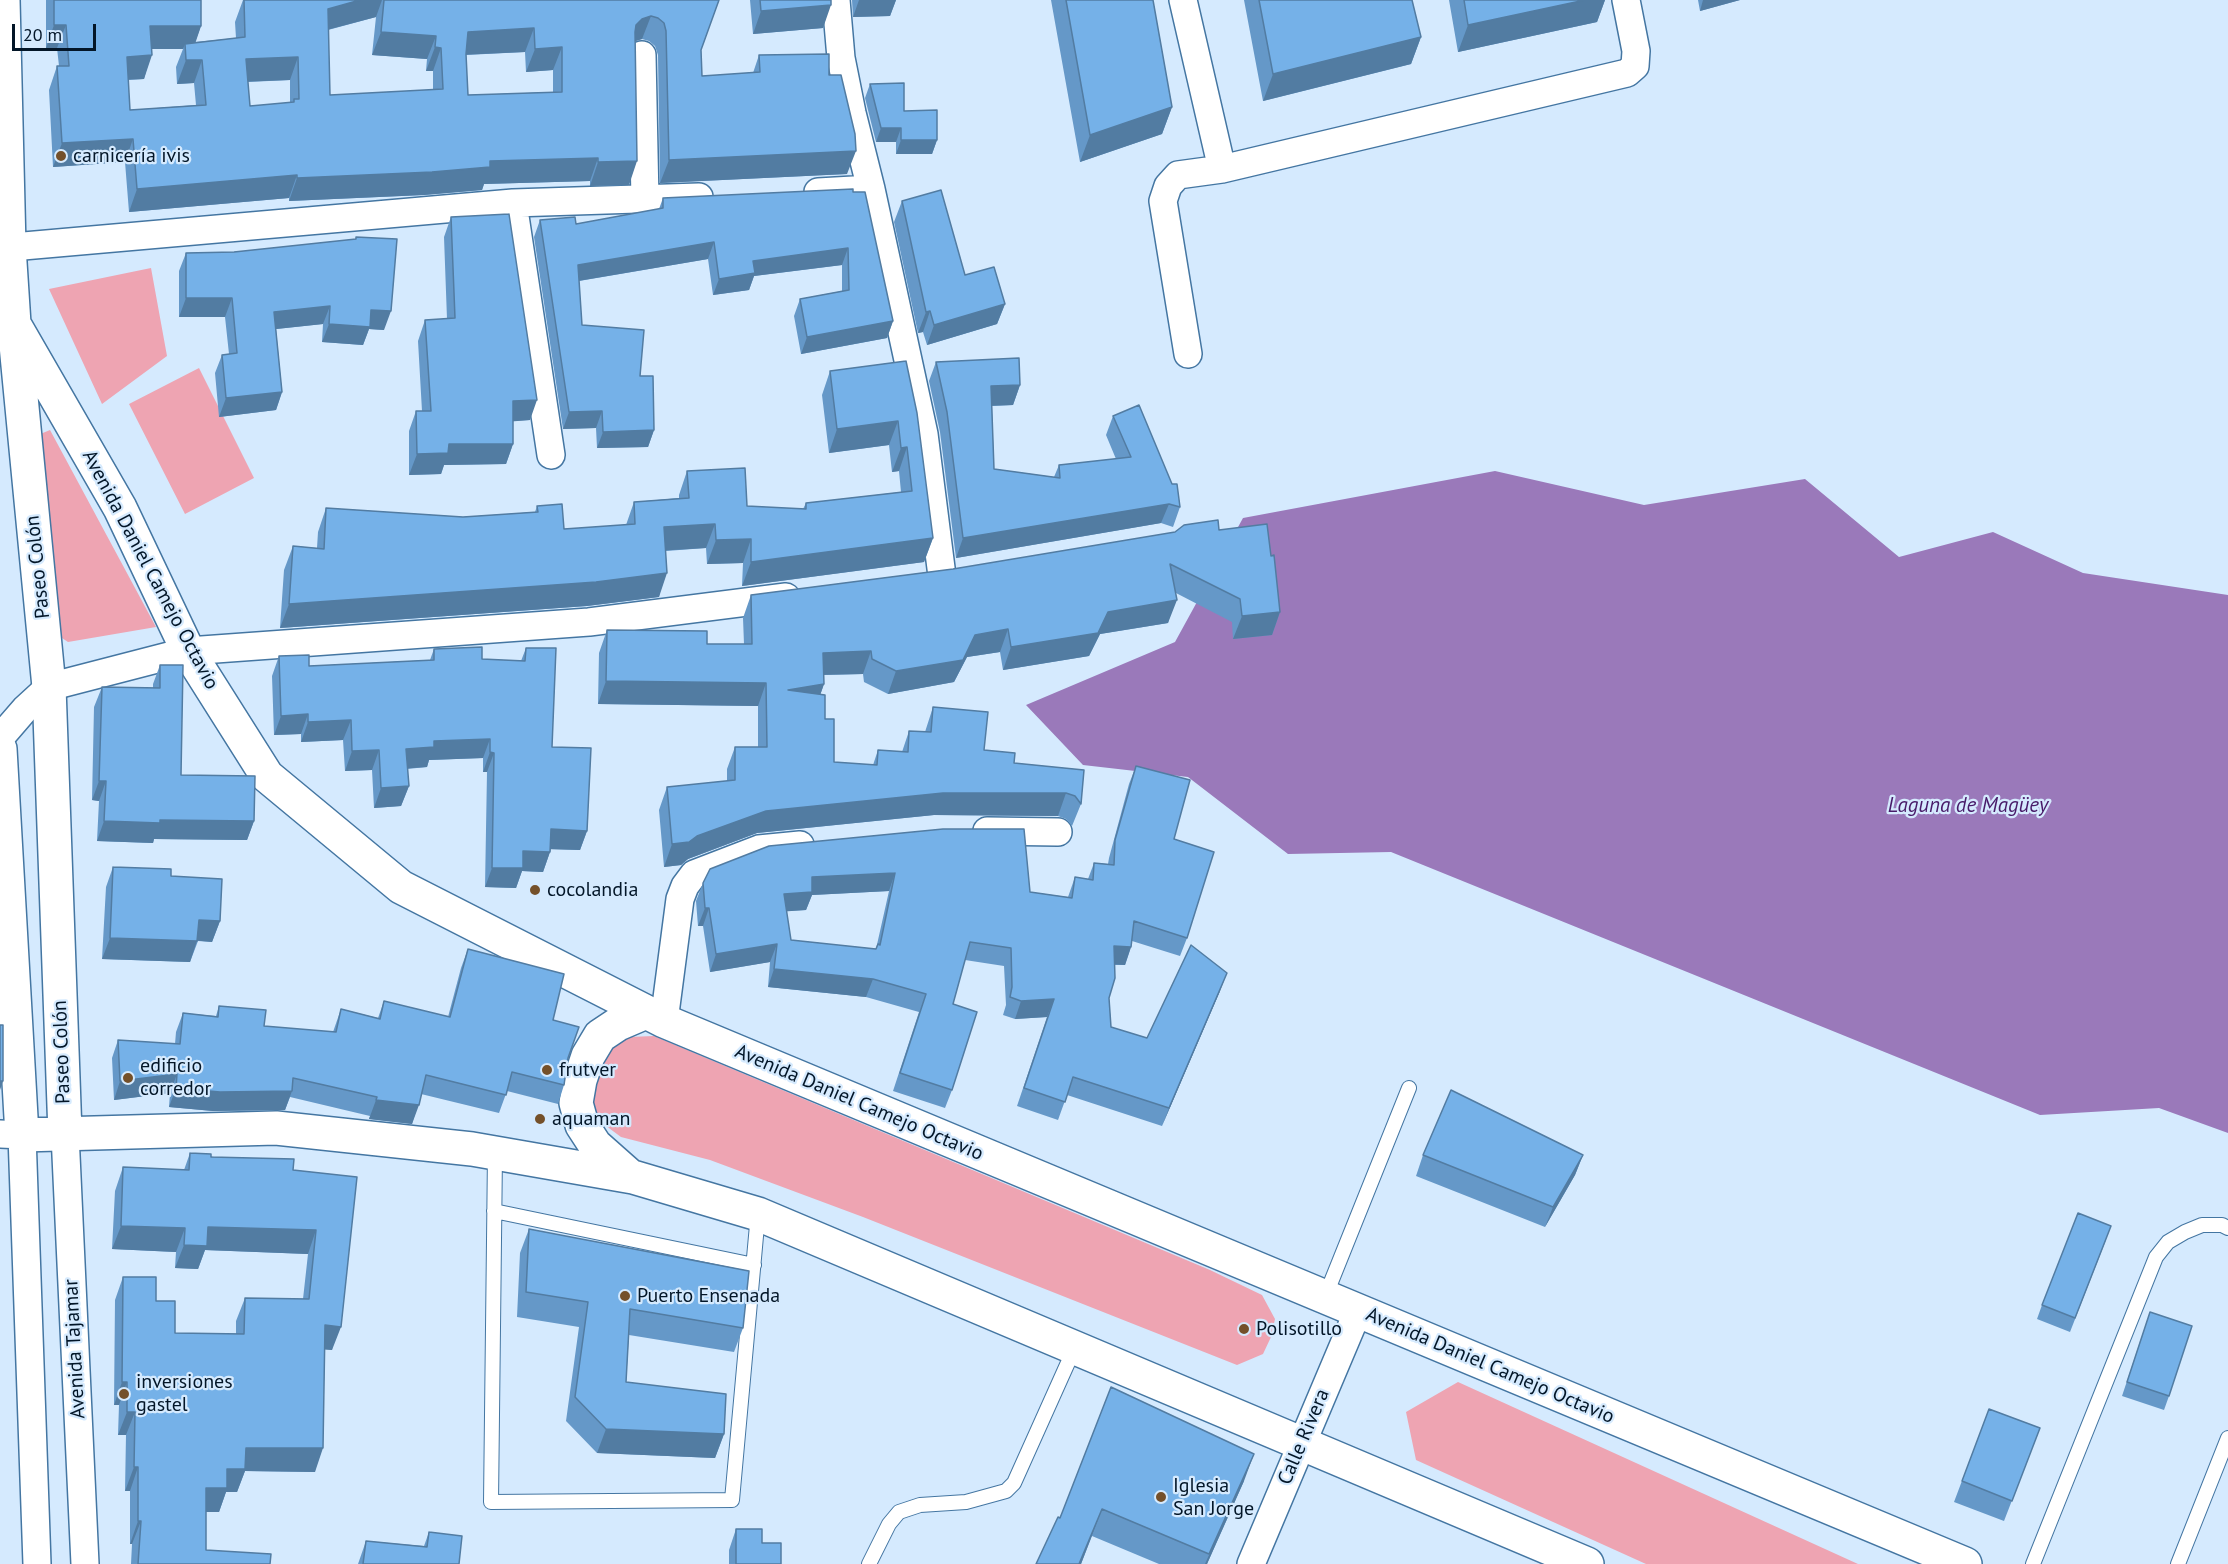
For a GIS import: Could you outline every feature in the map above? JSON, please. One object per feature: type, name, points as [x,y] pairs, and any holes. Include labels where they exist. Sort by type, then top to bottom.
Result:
[{"type":"main road","name":"Paseo Colón","points":[[3,0],[5,248],[50,687],[65,1134]]},
{"type":"main road","name":"Avenida Daniel Camejo Octavio","points":[[14,324],[120,508],[188,651],[267,776],[401,887],[655,1017],[1965,1564]]},
{"type":"main road","points":[[0,749],[11,1134],[276,1128],[472,1149],[549,1161],[633,1178],[758,1214],[1587,1564]]},
{"type":"main road","points":[[633,1178],[595,1145],[582,1125],[576,1103],[580,1080],[588,1056],[600,1036],[618,1024],[655,1017]]},
{"type":"street","points":[[836,0],[841,58],[872,189],[924,434],[942,576]]},
{"type":"street","points":[[1183,0],[1222,170]]},
{"type":"street","points":[[1188,354],[1163,201],[1168,186],[1178,175],[1222,170],[1627,73],[1635,66],[1636,51],[1626,0]]},
{"type":"street","points":[[642,55],[645,200]]},
{"type":"street","points":[[788,193],[872,189]]},
{"type":"street","points":[[5,248],[513,203],[729,196]]},
{"type":"street","points":[[513,203],[551,455]]},
{"type":"street","points":[[0,738],[25,709],[50,687],[188,651],[589,622],[812,593]]},
{"type":"street","points":[[958,831],[1058,832]]},
{"type":"street","points":[[655,1017],[680,898],[694,874],[759,849],[830,842]]},
{"type":"street","points":[[11,1134],[37,1564]]},
{"type":"street","name":"Avenida Tajamar","points":[[65,1134],[85,1564]]},
{"type":"street","name":"Calle Rivera","points":[[1251,1564],[1358,1311]]},
{"type":"lane","points":[[1325,1298],[1408,1088]]},
{"type":"lane","points":[[495,1153],[491,1502],[732,1500],[758,1214]]},
{"type":"lane","points":[[494,1210],[754,1265]]},
{"type":"lane","points":[[2033,1564],[2156,1257],[2168,1242],[2185,1232],[2202,1226],[2228,1228]]},
{"type":"lane","points":[[869,1564],[889,1524],[898,1512],[920,1506],[966,1502],[1006,1491],[1014,1483],[1075,1347]]},
{"type":"lane","points":[[2178,1564],[2228,1438]]},
{"type":"shaded area","points":[[151,268],[167,356],[102,404],[49,289]]},
{"type":"shaded area","points":[[199,368],[254,478],[185,514],[129,404]]},
{"type":"shaded area","points":[[50,430],[156,627],[68,642],[47,628],[38,435]]},
{"type":"shaded area","points":[[654,1036],[1210,1270],[1262,1295],[1275,1319],[1271,1337],[1263,1354],[1237,1365],[863,1217],[710,1160],[621,1137],[594,1117],[591,1069],[607,1047],[628,1037]]},
{"type":"shaded area","points":[[1458,1382],[1858,1564],[1646,1564],[1416,1460],[1406,1412]]},
{"type":"water","name":"Laguna de Magüey","points":[[1495,471],[1644,505],[1805,479],[1899,557],[1993,532],[2083,573],[2228,595],[2228,1133],[2159,1108],[2040,1115],[1391,852],[1288,854],[1188,777],[1083,765],[1026,705],[1175,642],[1243,518]]},
{"type":"building","points":[[54,0],[201,0],[201,26],[150,26],[152,55],[127,57],[130,110],[206,105],[202,60],[186,60],[185,44],[245,37],[244,0],[360,0],[328,9],[330,95],[443,89],[441,48],[435,47],[436,36],[381,32],[384,0],[719,0],[701,50],[702,76],[760,72],[759,55],[829,54],[829,75],[841,75],[855,134],[856,151],[669,160],[666,31],[664,23],[651,16],[642,19],[636,25],[635,32],[637,161],[598,162],[598,158],[490,161],[490,167],[432,172],[297,178],[297,175],[137,189],[133,139],[62,143],[57,66],[69,66],[66,25],[54,25]],"holes":[[[534,28],[535,49],[562,47],[562,92],[468,95],[466,54],[468,32]],[[298,57],[299,99],[294,99],[294,102],[250,106],[246,59]]]},
{"type":"building","points":[[760,0],[831,0],[831,5],[761,11]]},
{"type":"building","points":[[1066,0],[1153,0],[1172,107],[1090,135]]},
{"type":"building","points":[[1259,0],[1412,0],[1421,37],[1273,74]]},
{"type":"building","points":[[1464,0],[1585,0],[1468,25]]},
{"type":"building","points":[[904,83],[904,111],[937,110],[937,140],[901,140],[901,128],[881,128],[870,84]]},
{"type":"building","points":[[853,189],[853,192],[865,192],[893,321],[807,337],[800,299],[849,290],[848,248],[753,261],[755,273],[719,279],[714,242],[578,265],[582,325],[644,330],[640,376],[653,376],[654,430],[603,432],[602,411],[569,412],[540,220],[575,217],[576,224],[663,208],[663,198]]},
{"type":"building","points":[[941,190],[965,275],[994,267],[1005,304],[934,325],[930,311],[926,312],[902,201]]},
{"type":"building","points":[[509,214],[537,400],[513,401],[513,444],[449,444],[448,453],[417,454],[416,411],[431,411],[425,320],[455,318],[451,217]]},
{"type":"building","points":[[356,237],[397,239],[391,311],[371,310],[370,327],[329,324],[330,306],[274,312],[282,392],[226,398],[222,355],[237,353],[232,298],[186,298],[186,253],[234,252],[356,239]]},
{"type":"building","points":[[1019,358],[1020,385],[991,386],[994,469],[1060,478],[1059,465],[1131,457],[1113,416],[1139,405],[1172,484],[1177,484],[1180,507],[1169,504],[963,538],[947,412],[936,362]]},
{"type":"building","points":[[906,361],[917,413],[933,538],[751,562],[751,539],[716,540],[715,524],[664,527],[667,573],[596,582],[289,604],[293,546],[324,549],[326,508],[463,517],[538,512],[537,506],[562,504],[564,529],[635,524],[634,502],[689,498],[687,471],[745,468],[747,506],[806,509],[806,503],[912,491],[907,447],[901,448],[898,421],[837,429],[830,371]]},
{"type":"building","points":[[1218,520],[1219,530],[1267,524],[1271,556],[1274,555],[1280,612],[1242,616],[1240,599],[1170,564],[1177,600],[1108,612],[1098,633],[1011,647],[1008,629],[975,635],[963,660],[896,671],[872,659],[871,651],[823,653],[824,684],[788,690],[825,695],[825,719],[834,719],[834,762],[877,765],[878,750],[908,752],[909,731],[931,732],[933,707],[988,712],[984,750],[1015,753],[1014,763],[1084,770],[1081,804],[1075,796],[1066,793],[943,793],[766,811],[697,836],[689,842],[672,844],[667,787],[735,780],[735,747],[767,747],[766,683],[606,681],[607,630],[707,631],[707,644],[752,644],[751,595],[953,569],[1175,532],[1184,525]]},
{"type":"building","points":[[482,647],[482,659],[525,661],[526,648],[556,648],[552,747],[591,748],[587,831],[551,829],[550,852],[523,851],[523,868],[492,868],[494,753],[490,752],[490,739],[434,741],[434,747],[406,749],[409,786],[381,788],[379,750],[352,751],[351,720],[308,722],[308,714],[281,716],[279,656],[309,655],[309,666],[434,660],[434,649]]},
{"type":"building","points":[[160,665],[183,665],[181,775],[255,776],[254,821],[160,820],[160,823],[104,821],[106,781],[99,781],[102,687],[160,688]]},
{"type":"building","points":[[1136,766],[1190,780],[1174,839],[1214,852],[1187,938],[1134,921],[1131,947],[1114,946],[1115,978],[1109,998],[1111,1027],[1147,1038],[1191,945],[1227,973],[1169,1108],[1073,1077],[1065,1102],[1024,1088],[1054,999],[1021,1001],[1010,997],[1011,948],[970,942],[953,1004],[977,1012],[952,1090],[900,1073],[926,994],[873,979],[774,969],[777,944],[716,954],[709,908],[705,908],[703,883],[710,869],[769,846],[943,829],[1024,829],[1030,892],[1072,898],[1075,877],[1093,880],[1094,863],[1114,865],[1115,840]],"holes":[[[895,873],[880,945],[878,944],[876,949],[791,940],[784,894],[812,892],[812,877]]]},
{"type":"building","points":[[113,867],[171,869],[171,876],[222,879],[220,921],[199,920],[197,941],[110,938]]},
{"type":"building","points":[[468,949],[564,974],[553,1020],[579,1027],[568,1058],[564,1085],[512,1072],[506,1095],[426,1075],[419,1105],[376,1100],[377,1097],[293,1078],[292,1091],[220,1092],[176,1088],[177,1074],[120,1081],[118,1040],[180,1044],[183,1013],[218,1017],[219,1006],[266,1010],[264,1026],[336,1032],[341,1009],[380,1019],[384,1001],[450,1017]]},
{"type":"building","points":[[0,1025],[3,1025],[3,1081],[0,1081]]},
{"type":"building","points":[[1451,1090],[1583,1155],[1553,1207],[1423,1155]]},
{"type":"building","points":[[190,1153],[211,1154],[211,1157],[294,1159],[293,1170],[357,1177],[341,1327],[325,1325],[323,1448],[246,1448],[245,1469],[227,1469],[227,1488],[206,1488],[206,1550],[271,1554],[270,1564],[138,1564],[141,1521],[138,1521],[138,1467],[134,1467],[135,1412],[127,1412],[127,1382],[122,1382],[123,1277],[156,1277],[156,1301],[175,1301],[175,1333],[244,1334],[245,1298],[309,1299],[316,1230],[208,1227],[207,1246],[184,1245],[185,1228],[121,1226],[123,1167],[189,1170]]},
{"type":"building","points":[[2078,1213],[2111,1226],[2075,1318],[2042,1305]]},
{"type":"building","points":[[529,1229],[749,1271],[743,1328],[630,1309],[626,1382],[726,1394],[724,1434],[606,1429],[575,1397],[588,1302],[526,1292]]},
{"type":"building","points":[[2150,1312],[2192,1326],[2169,1396],[2127,1382]]},
{"type":"building","points":[[1111,1387],[1254,1454],[1209,1554],[1102,1509],[1079,1564],[1036,1564],[1058,1517],[1060,1518]]},
{"type":"building","points":[[1989,1409],[2040,1428],[2012,1501],[1962,1481]]},
{"type":"building","points":[[736,1529],[762,1529],[762,1543],[781,1543],[781,1564],[736,1564]]},
{"type":"building","points":[[429,1532],[462,1536],[459,1564],[363,1564],[366,1541],[427,1547]]},
{"type":"place","name":"carnicería ivis","points":[[61,156]]},
{"type":"place","name":"cocolandia","points":[[535,890]]},
{"type":"place","name":"frutver","points":[[547,1070]]},
{"type":"place","name":"edificio corredor","points":[[128,1078]]},
{"type":"place","name":"aquaman","points":[[540,1119]]},
{"type":"place","name":"Puerto Ensenada","points":[[625,1296]]},
{"type":"place","name":"Polisotillo","points":[[1244,1329]]},
{"type":"place","name":"inversiones gastel","points":[[124,1394]]},
{"type":"place","name":"Iglesia San Jorge","points":[[1161,1497]]}]
